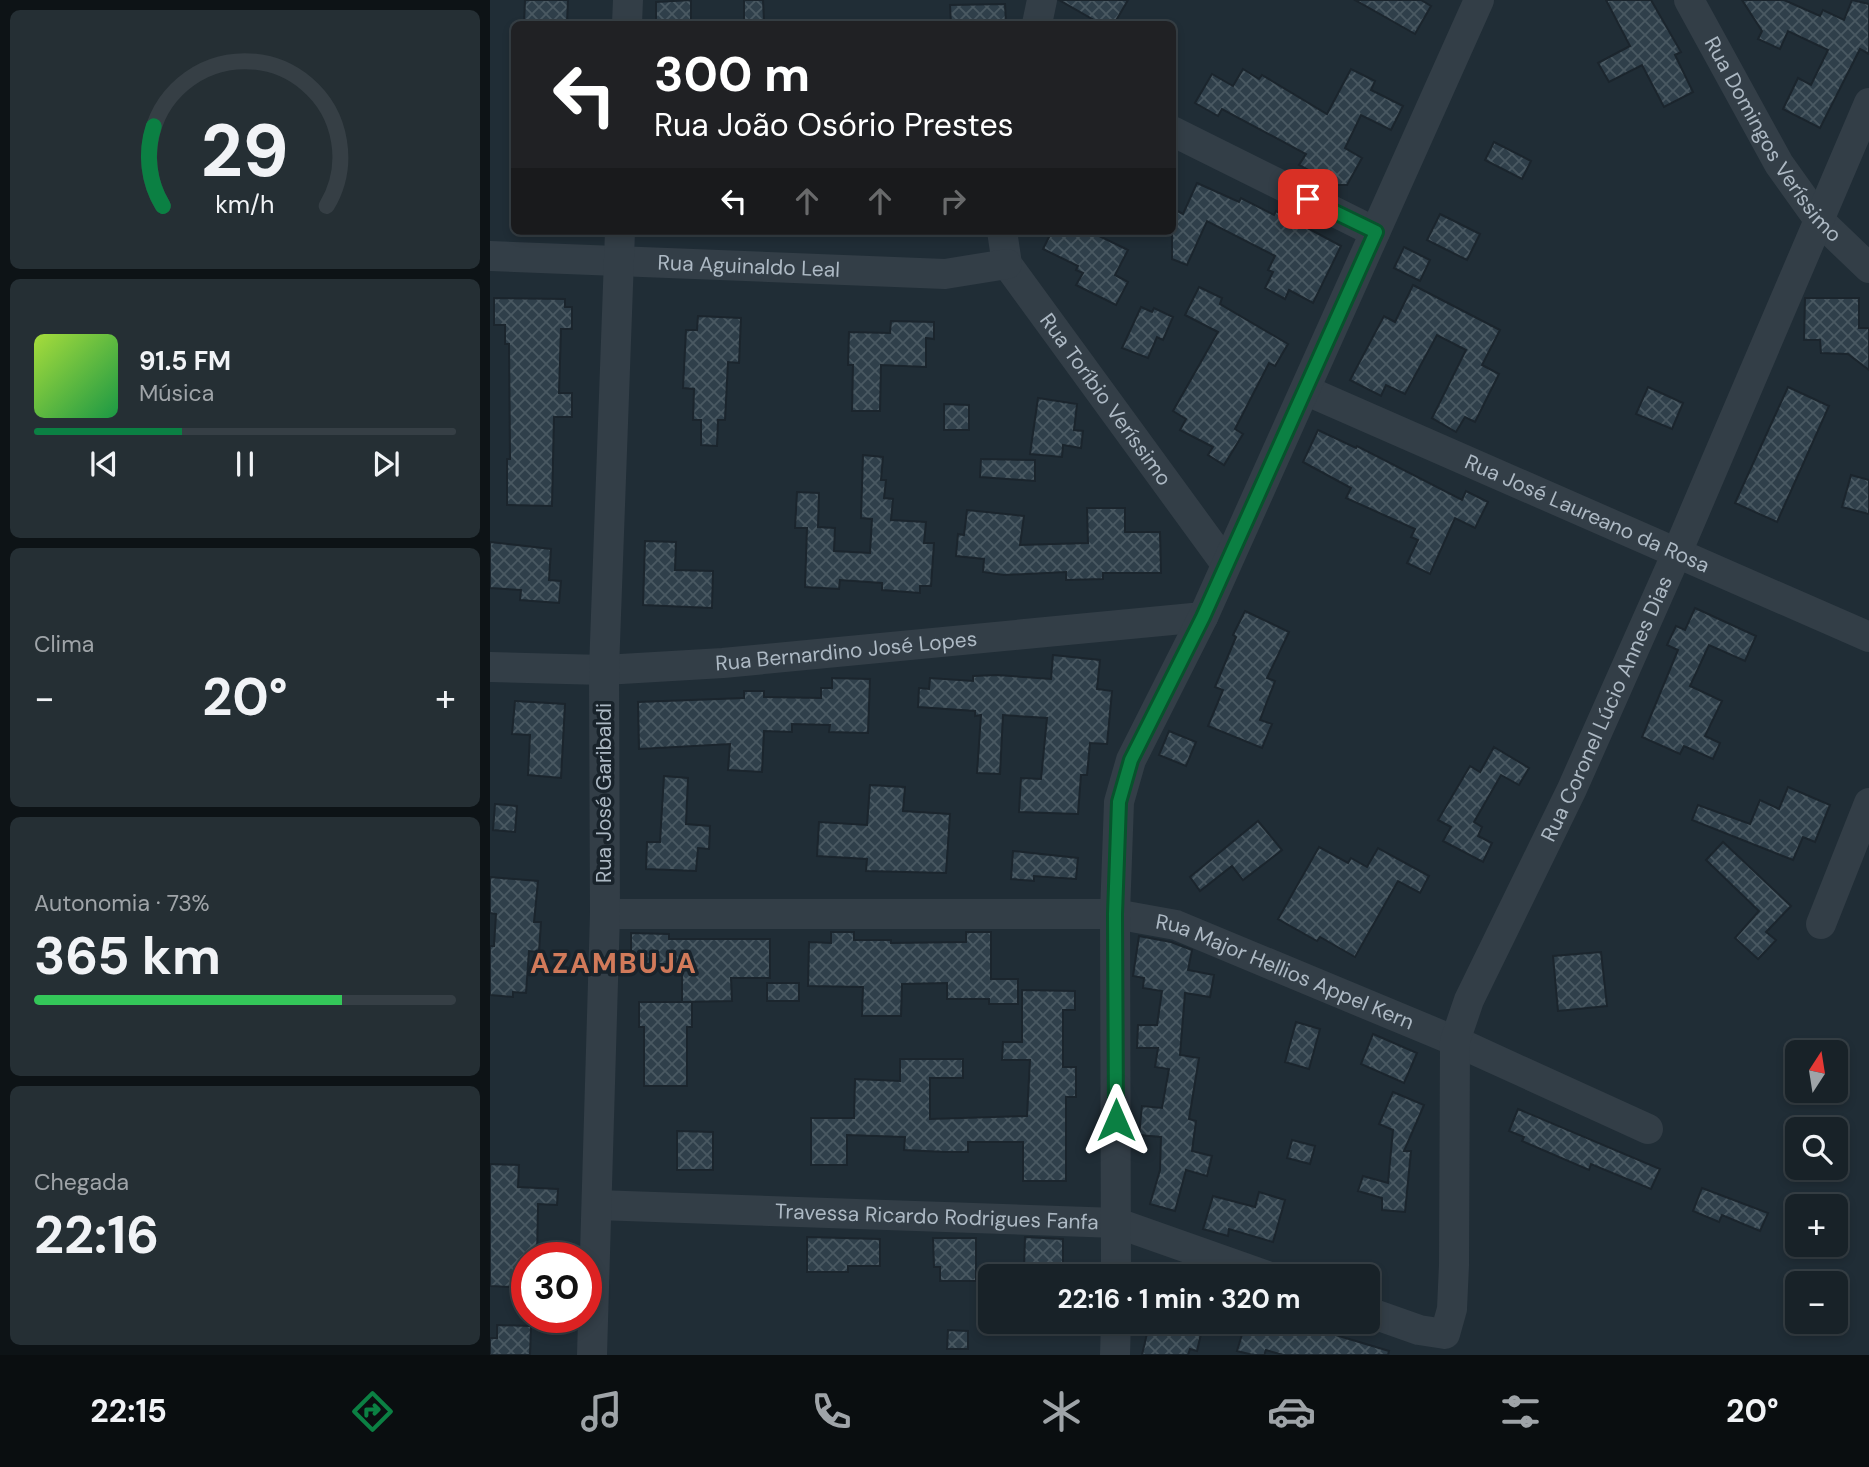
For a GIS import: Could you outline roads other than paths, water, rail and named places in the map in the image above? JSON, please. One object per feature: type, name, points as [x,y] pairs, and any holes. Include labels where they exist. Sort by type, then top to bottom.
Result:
[{"type":"street","points":[[627,21],[628,0]]},
{"type":"street","points":[[1038,21],[1042,0]]},
{"type":"street","points":[[1116,1264],[1115,914],[1119,802],[1131,760],[1203,617],[1479,0]]},
{"type":"street","name":"Rua Domingos Veríssimo","points":[[1689,0],[1779,164],[1819,220],[1869,268]]},
{"type":"street","name":"Rua Coronel Lúcio Annes Dias","points":[[1380,1316],[1419,1329],[1445,1334],[1452,1309],[1454,1276],[1455,1041],[1469,1000],[1572,789],[1676,555],[1869,103]]},
{"type":"street","points":[[1176,133],[1376,232]]},
{"type":"street","name":"Rua Toríbio Veríssimo","points":[[1003,235],[1007,264],[1226,563]]},
{"type":"street","name":"Rua Aguinaldo Leal","points":[[490,256],[619,245],[945,274],[1007,264]]},
{"type":"street","name":"Rua José Garibaldi","points":[[592,1355],[605,914],[604,670],[619,245]]},
{"type":"street","name":"Rua José Laureano da Rosa","points":[[1305,390],[1676,555],[1869,637]]},
{"type":"street","name":"Rua Bernardino José Lopes","points":[[490,667],[604,670],[723,663],[1203,617]]},
{"type":"street","points":[[1821,924],[1869,803]]},
{"type":"street","name":"Rua Major Hellios Appel Kern","points":[[605,914],[1115,914],[1176,925],[1455,1041],[1648,1129]]},
{"type":"street","name":"Travessa Ricardo Rodrigues Fanfa","points":[[597,1205],[1117,1223],[1233,1264]]},
{"type":"street","points":[[1115,1355],[1116,1334]]},
{"type":"district","name":"AZAMBUJA","points":[[614,963]]}]
